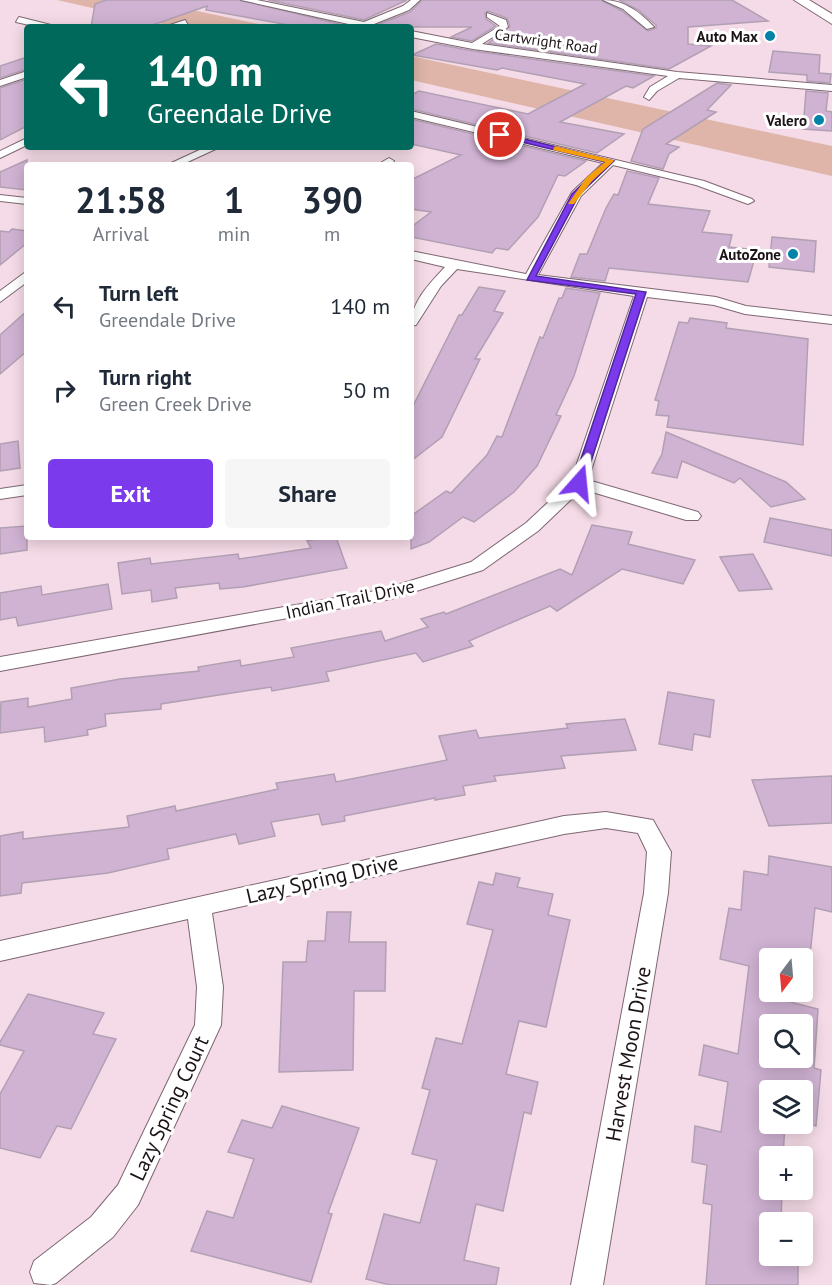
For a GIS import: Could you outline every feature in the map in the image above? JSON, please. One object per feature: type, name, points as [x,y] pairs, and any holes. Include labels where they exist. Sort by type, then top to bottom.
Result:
[{"type":"main road","points":[[800,0],[832,20]]},
{"type":"main road","points":[[819,0],[832,7]]},
{"type":"street","points":[[245,0],[359,24]]},
{"type":"street","points":[[271,6],[286,0]]},
{"type":"street","points":[[366,24],[406,8],[416,0]]},
{"type":"street","points":[[607,0],[626,7],[650,27]]},
{"type":"street","points":[[473,46],[504,27],[503,22],[490,15]]},
{"type":"street","points":[[19,20],[36,24]]},
{"type":"street","name":"Cartwright Road","points":[[414,35],[473,46],[677,75],[770,92],[832,97]]},
{"type":"street","points":[[0,75],[13,79]]},
{"type":"street","points":[[0,83],[24,75]]},
{"type":"street","points":[[649,97],[653,89],[677,75]]},
{"type":"street","name":"Cartwright Road","points":[[677,75],[832,88]]},
{"type":"street","points":[[414,115],[700,183],[748,201]]},
{"type":"street","points":[[0,155],[24,143]]},
{"type":"street","points":[[179,162],[208,150]]},
{"type":"street","points":[[530,278],[576,194],[611,161]]},
{"type":"street","points":[[0,198],[24,201]]},
{"type":"street","points":[[414,256],[453,266],[530,278],[716,301],[745,310],[832,320]]},
{"type":"street","points":[[414,317],[436,284],[453,266]]},
{"type":"street","points":[[0,298],[24,278]]},
{"type":"street","name":"Indian Trail Drive","points":[[0,664],[384,595],[477,566],[532,527],[579,483],[642,292]]},
{"type":"street","points":[[716,301],[745,298],[832,309]]},
{"type":"street","points":[[579,483],[692,516]]},
{"type":"street","points":[[0,494],[24,490]]},
{"type":"street","name":"Lazy Spring Drive","points":[[0,951],[564,825],[606,820],[645,826]]},
{"type":"street","name":"Harvest Moon Drive","points":[[587,1285],[656,892],[659,852],[645,826]]},
{"type":"street","name":"Lazy Spring Court","points":[[45,1272],[102,1227],[128,1195],[208,1024],[210,987],[199,907]]},
{"type":"shaded area","points":[[57,0],[146,0],[259,24],[163,24]]},
{"type":"shaded area","points":[[414,57],[832,146],[832,176],[414,81]]},
{"type":"building","points":[[106,0],[239,0],[339,24],[283,24],[206,10],[207,6],[156,24],[92,24],[95,4]]},
{"type":"building","points":[[268,0],[407,0],[364,20]]},
{"type":"building","points":[[422,0],[601,0],[622,11],[648,31],[656,28],[656,25],[638,10],[619,0],[732,0],[768,21],[688,27],[688,44],[711,46],[669,69],[488,43],[510,26],[507,18],[488,11],[485,13],[486,19],[496,26],[472,41],[451,37],[472,27],[414,27],[414,24],[379,24],[410,12]]},
{"type":"building","points":[[436,44],[654,76],[633,88],[626,86],[560,122],[624,134],[597,153],[414,110],[414,94],[419,91],[528,114],[585,84],[414,54]]},
{"type":"building","points":[[773,51],[820,55],[819,73],[831,74],[830,83],[807,81],[807,75],[769,72]]},
{"type":"building","points":[[24,58],[24,70],[0,78],[0,66]]},
{"type":"building","points":[[24,80],[24,128],[0,140],[0,88]]},
{"type":"building","points":[[717,83],[731,85],[707,110],[716,112],[666,144],[679,147],[669,154],[663,169],[631,161],[643,129]]},
{"type":"building","points":[[806,91],[828,93],[826,111],[832,112],[832,131],[803,129]]},
{"type":"building","points":[[414,120],[586,161],[565,176],[558,175],[538,217],[508,250],[496,248],[492,253],[414,238],[414,225],[431,212],[414,209],[414,178],[461,155],[414,145]]},
{"type":"building","points":[[27,160],[24,162],[24,190],[0,187],[0,172]]},
{"type":"building","points":[[627,171],[659,178],[648,204],[710,211],[702,232],[732,235],[729,247],[757,250],[748,282],[609,268],[605,281],[571,277],[580,254],[587,254],[606,208],[614,194],[618,195]]},
{"type":"building","points":[[12,229],[24,231],[24,245],[0,265],[0,231],[9,232]]},
{"type":"building","name":"AutoZone","points":[[772,237],[816,241],[814,272],[769,267]]},
{"type":"building","points":[[479,287],[505,291],[494,311],[503,313],[475,359],[480,359],[442,437],[414,459],[414,404],[459,315],[462,315]]},
{"type":"building","points":[[566,288],[600,293],[574,376],[556,415],[561,416],[537,466],[514,492],[474,522],[463,517],[429,542],[411,549],[411,540],[414,540],[414,514],[446,491],[451,493],[487,455],[497,436],[502,437],[540,337],[543,338],[559,298],[562,298]]},
{"type":"building","points":[[24,314],[24,354],[0,374],[0,335]]},
{"type":"building","points":[[690,318],[727,323],[726,328],[808,339],[803,445],[667,427],[669,416],[656,415],[659,401],[655,400],[679,322],[688,323]]},
{"type":"building","points":[[666,432],[786,482],[805,499],[771,507],[740,478],[734,483],[682,461],[677,478],[652,473],[662,454]]},
{"type":"building","points":[[18,441],[20,468],[0,471],[0,444]]},
{"type":"building","points":[[770,518],[832,530],[832,556],[764,542]]},
{"type":"building","points":[[592,525],[632,532],[628,544],[695,560],[683,584],[622,569],[557,611],[550,606],[469,641],[473,646],[423,662],[416,653],[326,672],[329,681],[272,691],[271,687],[161,704],[161,709],[105,714],[106,726],[87,730],[88,735],[45,742],[44,727],[0,733],[1,702],[28,698],[28,707],[72,699],[71,688],[120,679],[199,671],[198,667],[240,660],[241,666],[294,657],[291,648],[381,631],[385,641],[428,627],[421,619],[444,612],[446,614],[560,569],[572,575]]},
{"type":"building","points":[[24,526],[27,550],[0,554],[0,528]]},
{"type":"building","points":[[337,540],[347,568],[243,587],[220,589],[219,583],[175,588],[177,598],[152,602],[151,590],[122,594],[118,563],[150,558],[151,564],[238,554],[239,559],[311,548],[307,541]]},
{"type":"building","points":[[753,554],[772,589],[739,591],[720,557]]},
{"type":"building","points":[[108,584],[112,609],[18,626],[16,617],[0,620],[0,593],[41,586],[42,595]]},
{"type":"building","points":[[668,692],[714,700],[710,737],[694,734],[692,750],[659,744]]},
{"type":"building","points":[[625,719],[636,750],[561,756],[565,768],[494,776],[496,781],[463,786],[465,795],[435,800],[435,798],[344,816],[345,821],[322,825],[319,814],[271,822],[275,836],[239,844],[236,834],[167,849],[169,859],[108,873],[22,883],[21,893],[0,896],[0,836],[23,832],[23,839],[129,827],[127,816],[175,806],[176,811],[278,789],[276,783],[334,774],[336,782],[447,760],[439,736],[476,730],[479,738],[568,728],[566,724]]},
{"type":"building","points":[[832,776],[832,823],[769,826],[752,780]]},
{"type":"building","points":[[769,856],[832,867],[832,912],[815,908],[811,948],[759,948],[759,1002],[790,1002],[818,1009],[814,1068],[821,1070],[816,1126],[813,1125],[813,1080],[759,1080],[759,1134],[784,1134],[784,1146],[759,1146],[759,1200],[782,1200],[781,1212],[759,1212],[759,1266],[798,1266],[798,1285],[706,1285],[712,1205],[703,1203],[707,1165],[692,1162],[695,1126],[721,1132],[728,1082],[699,1075],[704,1045],[738,1054],[749,966],[720,959],[729,908],[741,910],[744,871],[768,875]]},
{"type":"building","points":[[496,873],[520,878],[517,887],[553,894],[548,915],[570,920],[546,1027],[519,1021],[506,1074],[538,1082],[531,1114],[524,1112],[503,1211],[476,1204],[464,1260],[499,1268],[496,1285],[390,1285],[366,1279],[384,1214],[420,1223],[437,1160],[412,1154],[430,1090],[422,1088],[436,1038],[462,1044],[493,930],[467,924],[479,882],[493,885]]},
{"type":"building","points":[[327,912],[351,912],[349,942],[386,942],[385,991],[354,991],[353,1070],[279,1072],[283,962],[306,962],[308,941],[325,941]]},
{"type":"building","points":[[28,994],[104,1013],[93,1034],[116,1039],[71,1129],[57,1126],[40,1158],[0,1148],[0,1094],[24,1051],[0,1045],[0,1042]]},
{"type":"building","points":[[282,1106],[359,1128],[328,1213],[332,1214],[311,1282],[191,1251],[207,1211],[233,1218],[254,1159],[228,1152],[242,1120],[272,1128]]},
{"type":"slow traffic","points":[[555,148],[611,161],[589,179],[571,202]]},
{"type":"place","name":"Auto Max","points":[[770,36]]},
{"type":"place","name":"Valero","points":[[819,120]]},
{"type":"place","name":"AutoZone","points":[[793,254]]},
{"type":"route","points":[[500,135],[611,161],[589,179],[576,194],[530,278],[642,292],[579,483]]}]
